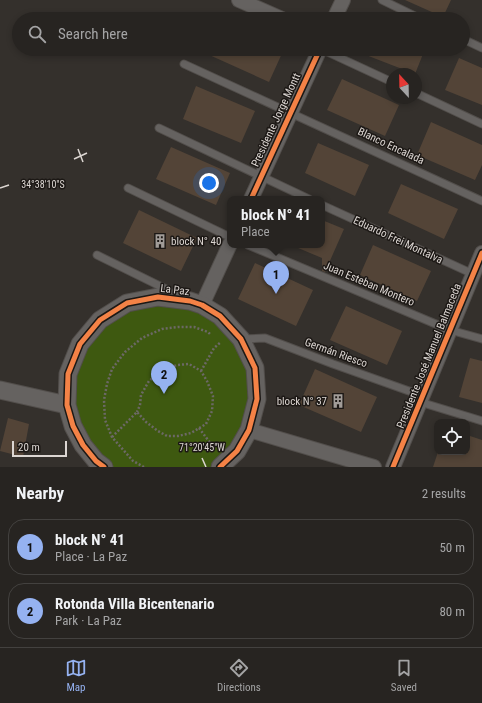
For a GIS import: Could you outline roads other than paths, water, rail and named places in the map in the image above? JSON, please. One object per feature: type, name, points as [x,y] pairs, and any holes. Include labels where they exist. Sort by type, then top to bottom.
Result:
[{"type":"street","points":[[239,0],[266,12]]},
{"type":"street","points":[[337,12],[343,0]]},
{"type":"street","name":"Presidente Jorge Montt","points":[[252,196],[318,56]]},
{"type":"street","points":[[202,305],[228,248]]},
{"type":"street","name":"Presidente José Manuel Balmaceda","points":[[393,467],[479,263]]},
{"type":"street","name":"La Paz","points":[[104,467],[96,461],[83,445],[73,426],[68,405],[68,374],[80,344],[100,320],[127,303],[158,297],[190,301],[202,305],[220,316],[241,339],[254,368],[257,399],[249,430],[237,451],[218,459]]},
{"type":"street","points":[[0,390],[68,405]]},
{"type":"street","points":[[249,430],[374,467]]},
{"type":"lane","points":[[382,0],[407,12]]},
{"type":"lane","points":[[470,42],[482,48]]},
{"type":"lane","points":[[336,56],[386,79]]},
{"type":"lane","name":"Blanco Encalada","points":[[184,64],[482,201]]},
{"type":"lane","points":[[422,96],[482,124]]},
{"type":"lane","points":[[159,128],[302,196]]},
{"type":"lane","points":[[128,188],[227,236]]},
{"type":"lane","name":"Eduardo Frei Montalva","points":[[325,206],[479,263]]},
{"type":"lane","name":"Juan Esteban Montero","points":[[255,248],[450,330],[482,339]]},
{"type":"lane","points":[[97,255],[168,290],[173,299]]},
{"type":"lane","name":"Germán Riesco","points":[[241,339],[265,338],[482,421]]},
{"type":"place","name":"block N° 40","points":[[160,241]]},
{"type":"place","name":"block N° 41","points":[[276,294]]},
{"type":"place","name":"Rotonda Villa Bicentenario","points":[[164,394]]},
{"type":"place","name":"block N° 37","points":[[338,401]]}]
